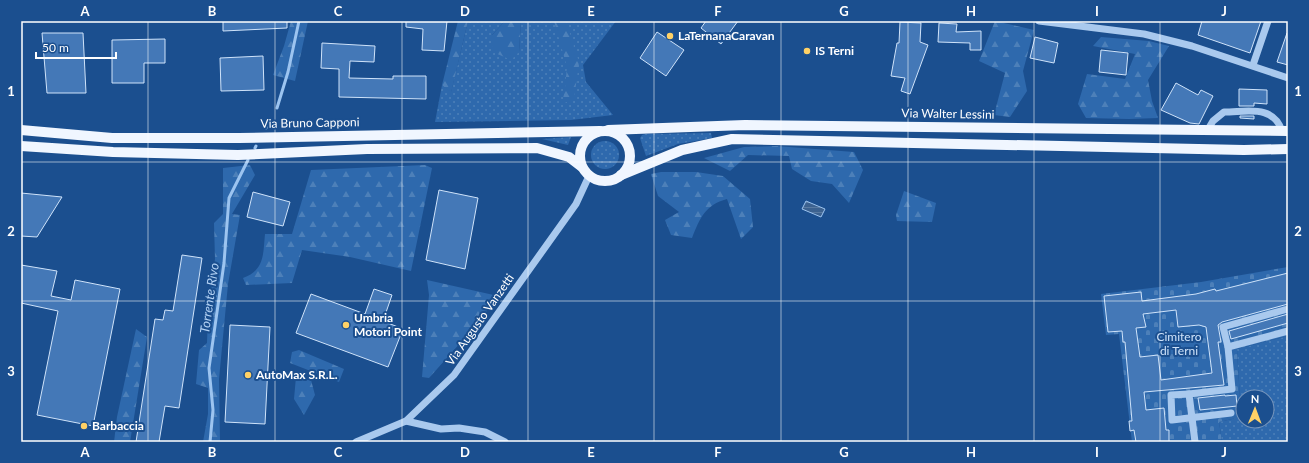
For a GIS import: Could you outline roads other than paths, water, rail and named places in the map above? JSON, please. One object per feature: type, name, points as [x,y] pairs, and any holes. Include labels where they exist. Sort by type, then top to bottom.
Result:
[{"type":"main road","name":"Via Walter Lessini","points":[[604,130],[745,125],[1285,131]]},
{"type":"main road","name":"Via Bruno Capponi","points":[[21,130],[112,138],[247,138],[604,130]]},
{"type":"main road","points":[[582,167],[579,160],[582,144],[586,138],[604,130],[623,138],[630,152],[628,165],[621,175]]},
{"type":"main road","points":[[21,146],[113,152],[238,155],[367,149],[537,148],[569,157],[582,167],[589,176],[597,180],[605,181],[614,180],[621,175],[682,150],[732,139],[1244,150],[1288,149]]},
{"type":"street","points":[[1039,21],[1144,34],[1192,46],[1253,65],[1288,78]]},
{"type":"street","points":[[1253,65],[1268,21]]},
{"type":"street","points":[[1207,131],[1213,121],[1224,112],[1264,112],[1274,116],[1285,131]]},
{"type":"street","name":"Via Augusto Vanzetti","points":[[356,442],[406,421],[454,375],[576,204],[589,176]]},
{"type":"street","points":[[1231,414],[1172,420],[1171,395],[1232,389],[1228,347],[1223,327],[1288,309]]},
{"type":"street","points":[[1228,347],[1288,331]]},
{"type":"street","points":[[1189,394],[1195,442]]},
{"type":"street","points":[[406,421],[440,430],[459,428],[485,432],[505,442]]},
{"type":"waterway","name":"Torrente Rivo","points":[[277,108],[288,72],[299,21]]},
{"type":"waterway","name":"Torrente Rivo","points":[[210,442],[213,410],[209,368],[224,263],[229,198],[248,160]]},
{"type":"place","name":"LaTernanaCaravan","points":[[670,36]]},
{"type":"place","name":"IS Terni","points":[[807,51]]},
{"type":"place","name":"Umbria Motori Point","points":[[346,325]]},
{"type":"place","name":"AutoMax S.R.L.","points":[[248,375]]},
{"type":"place","name":"Barbaccia","points":[[84,426]]},
{"type":"park label","name":"Cimitero di Terni","points":[[1179,344]]}]
